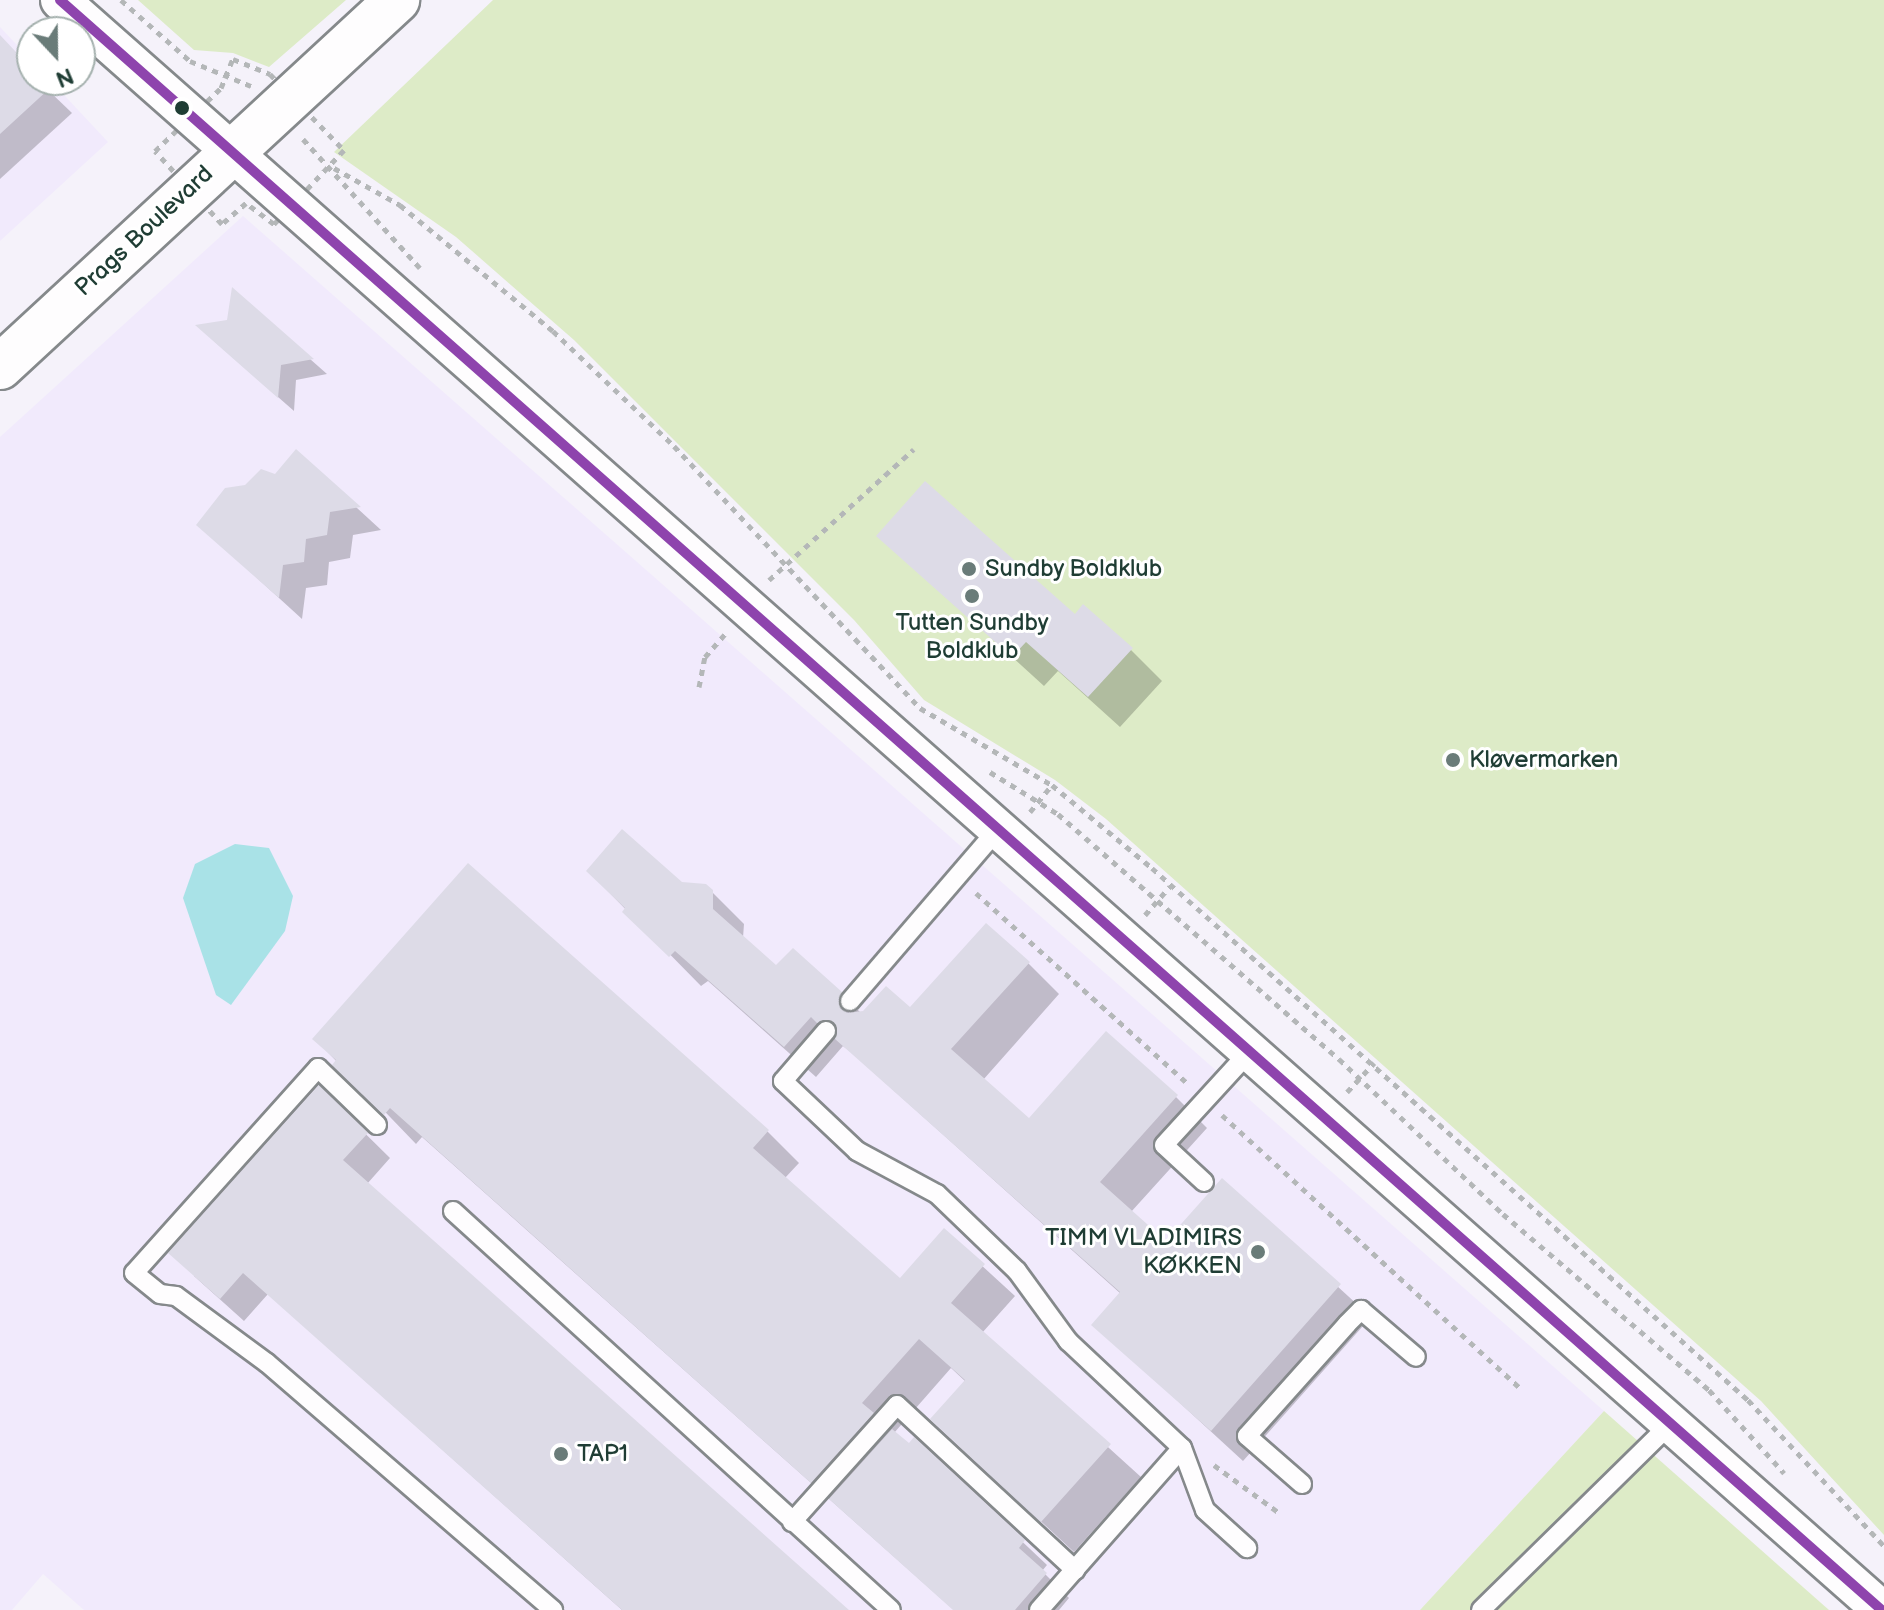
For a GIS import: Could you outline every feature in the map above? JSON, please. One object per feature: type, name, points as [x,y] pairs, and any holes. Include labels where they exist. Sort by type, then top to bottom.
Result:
[{"type":"street","points":[[60,0],[168,100],[233,148],[757,594],[999,828],[1882,1610]]},
{"type":"street","name":"Prags Boulevard","points":[[0,367],[233,148],[397,0]]},
{"type":"lane","points":[[850,1001],[999,828]]},
{"type":"lane","points":[[826,1031],[783,1081],[857,1151],[937,1194],[1017,1271],[1068,1341],[1182,1448],[1205,1510],[1247,1548]]},
{"type":"lane","points":[[1204,1182],[1164,1145],[1251,1050]]},
{"type":"lane","points":[[377,1125],[318,1068],[134,1273],[160,1294],[176,1296],[267,1363],[553,1610]]},
{"type":"lane","points":[[453,1211],[891,1610]]},
{"type":"lane","points":[[1302,1484],[1247,1436],[1347,1324],[1361,1310],[1416,1357]]},
{"type":"lane","points":[[792,1522],[897,1405],[1075,1570]]},
{"type":"lane","points":[[1481,1610],[1671,1423]]},
{"type":"lane","points":[[1039,1610],[1182,1448]]},
{"type":"path","points":[[121,0],[190,61],[240,79],[276,111]]},
{"type":"path","points":[[327,165],[400,205],[532,312],[651,424],[784,566],[847,625],[920,708],[1052,785],[1374,1063],[1748,1400],[1884,1546]]},
{"type":"path","points":[[699,687],[705,657],[757,594],[914,449]]},
{"type":"path","points":[[984,769],[1039,802],[1359,1079],[1503,1214],[1709,1390],[1756,1437],[1793,1485]]},
{"type":"path","points":[[1039,802],[1052,785]]},
{"type":"path","points":[[957,876],[1522,1390]]},
{"type":"path","points":[[1158,902],[1170,886]]},
{"type":"path","points":[[1359,1079],[1374,1063]]},
{"type":"path","points":[[1182,1448],[1240,1479],[1278,1512]]},
{"type":"shaded area","points":[[0,27],[16,44],[16,96],[65,96],[108,142],[0,241]]},
{"type":"shaded area","points":[[243,216],[1604,1411],[1420,1610],[84,1610],[43,1574],[12,1610],[0,1610],[0,437]]},
{"type":"green space","points":[[138,0],[346,0],[269,67],[233,53],[194,50]]},
{"type":"green space","name":"Kløvermarken","points":[[493,0],[1884,0],[1884,1535],[1761,1401],[1106,819],[1055,780],[924,700],[854,620],[574,340],[456,237],[334,152]]},
{"type":"green space","points":[[1604,1411],[1829,1610],[1420,1610]]},
{"type":"water","points":[[235,844],[269,848],[293,896],[285,931],[231,1005],[216,995],[183,898],[195,864]]},
{"type":"building","points":[[0,35],[16,52],[16,96],[41,96],[0,134]]},
{"type":"building","points":[[232,287],[314,359],[281,365],[278,398],[195,325],[227,320]]},
{"type":"building","points":[[296,449],[361,507],[330,512],[327,535],[306,539],[304,562],[283,565],[279,598],[196,525],[225,488],[245,485],[261,469],[275,474]]},
{"type":"building","name":"Sundby Boldklub","points":[[925,481],[1075,614],[1083,604],[1133,648],[1088,697],[1026,642],[1012,657],[876,536]]},
{"type":"building","points":[[622,829],[682,882],[706,884],[713,890],[713,909],[776,965],[793,948],[842,992],[839,1004],[847,1013],[863,1011],[886,986],[910,1007],[986,923],[1030,962],[951,1049],[1029,1118],[1106,1031],[1178,1095],[1100,1182],[1166,1241],[1222,1178],[1341,1284],[1211,1431],[1091,1325],[1120,1292],[835,1039],[834,1022],[817,1023],[811,1017],[784,1047],[675,951],[669,957],[622,912],[625,908],[586,871]]},
{"type":"building","points":[[468,863],[769,1130],[753,1148],[900,1278],[944,1228],[985,1264],[951,1303],[1111,1444],[1041,1522],[930,1419],[965,1380],[919,1339],[862,1403],[874,1413],[811,1483],[390,1108],[384,1115],[332,1065],[336,1060],[312,1039]]},
{"type":"building","name":"TAP1","points":[[319,1085],[368,1133],[343,1160],[849,1610],[622,1610],[243,1273],[220,1299],[168,1253]]},
{"type":"building","points":[[892,1429],[909,1443],[914,1437],[1025,1540],[1019,1548],[1047,1573],[1015,1610],[953,1610],[829,1499]]},
{"type":"transit line","points":[[60,0],[1882,1610]]},
{"type":"place","name":"Sundby Boldklub","points":[[969,569]]},
{"type":"place","name":"Tutten Sundby Boldklub","points":[[972,596]]},
{"type":"place","name":"Kløvermarken","points":[[1453,760]]},
{"type":"place","name":"TIMM VLADIMIRS KØKKEN","points":[[1258,1252]]},
{"type":"place","name":"TAP1","points":[[561,1454]]}]
